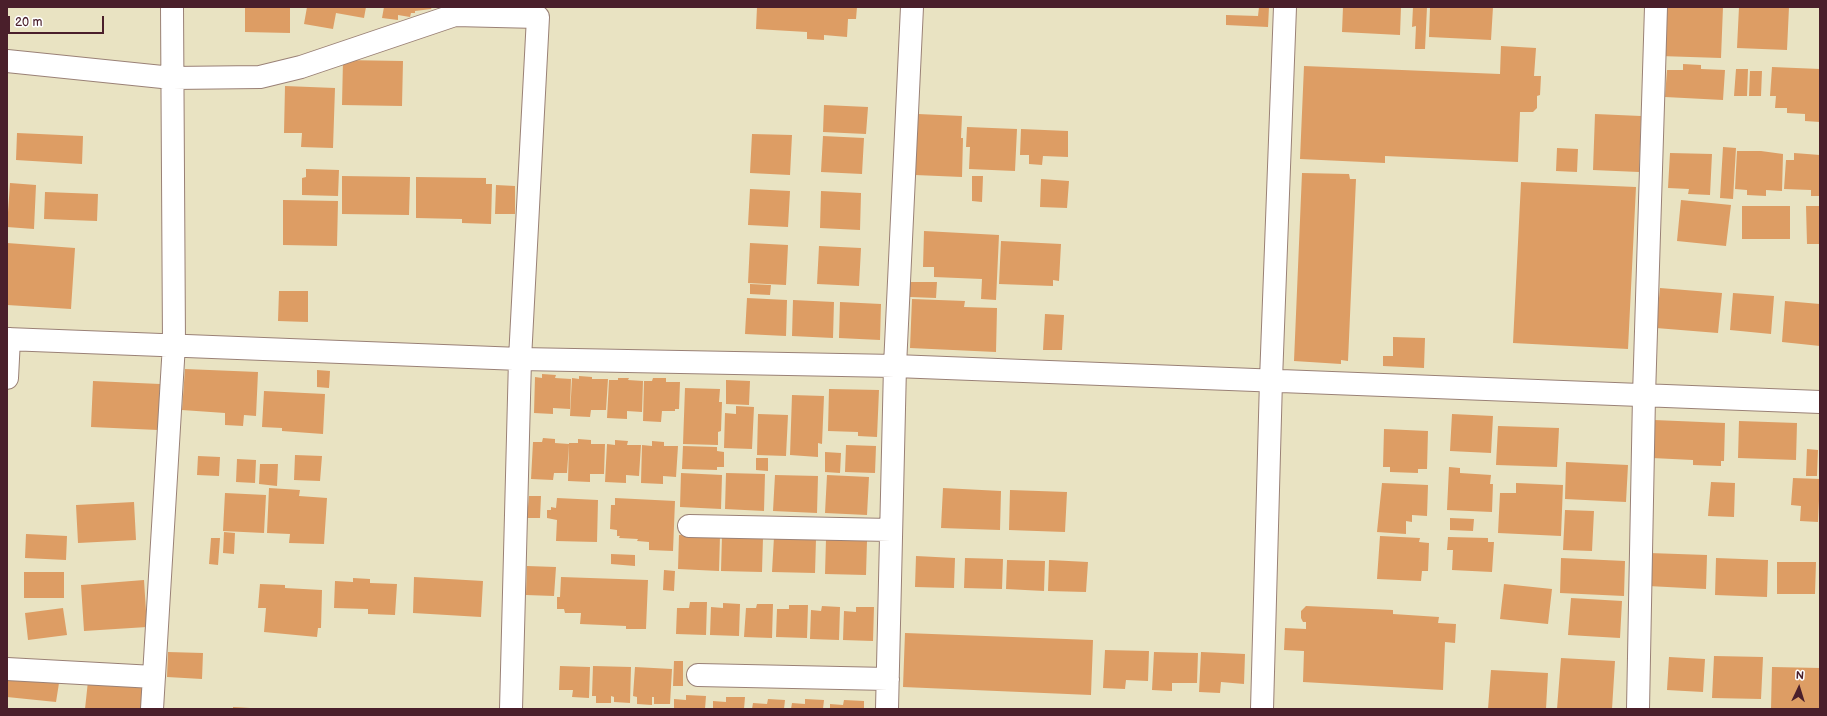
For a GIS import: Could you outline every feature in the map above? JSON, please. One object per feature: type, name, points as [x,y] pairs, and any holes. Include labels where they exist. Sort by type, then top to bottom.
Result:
[{"type":"street","points":[[152,709],[174,344],[172,7]]},
{"type":"street","points":[[887,709],[895,366],[912,7]]},
{"type":"street","points":[[1262,709],[1271,380],[1285,7]]},
{"type":"street","points":[[1638,709],[1644,396],[1656,7]]},
{"type":"street","points":[[7,61],[172,78],[260,77],[301,67],[455,15],[538,17],[520,359],[510,709]]},
{"type":"street","points":[[7,378],[8,339],[174,344],[520,359],[895,366],[1820,402]]},
{"type":"street","points":[[690,526],[891,530]]},
{"type":"street","points":[[7,669],[154,677]]},
{"type":"street","points":[[698,675],[888,679]]},
{"type":"building","points":[[245,7],[290,7],[290,33],[245,32]]},
{"type":"building","points":[[307,7],[366,7],[364,18],[336,13],[333,29],[304,24]]},
{"type":"building","points":[[384,7],[432,7],[431,9],[415,11],[415,13],[411,13],[410,17],[398,15],[398,20],[382,18]]},
{"type":"building","points":[[757,7],[857,7],[856,19],[848,19],[847,37],[824,35],[824,40],[807,39],[807,32],[756,29]]},
{"type":"building","points":[[1259,7],[1269,7],[1268,27],[1226,25],[1226,15],[1258,16]]},
{"type":"building","points":[[1343,7],[1401,7],[1400,35],[1342,32]]},
{"type":"building","points":[[1413,7],[1427,7],[1425,49],[1415,49],[1416,26],[1412,27]]},
{"type":"building","points":[[1430,7],[1493,7],[1491,40],[1429,37]]},
{"type":"building","points":[[1662,7],[1723,7],[1721,58],[1660,56]]},
{"type":"building","points":[[1739,7],[1789,7],[1787,50],[1737,48]]},
{"type":"building","points":[[1501,46],[1536,48],[1534,76],[1541,76],[1540,95],[1537,96],[1537,108],[1533,112],[1520,112],[1518,162],[1385,156],[1385,163],[1300,159],[1304,66],[1500,74]]},
{"type":"building","points":[[343,60],[403,61],[402,106],[342,105]]},
{"type":"building","points":[[1683,64],[1701,65],[1701,69],[1725,70],[1723,100],[1665,97],[1667,70],[1683,70]]},
{"type":"building","points":[[1772,67],[1820,69],[1820,122],[1805,121],[1805,114],[1787,113],[1787,108],[1775,108],[1776,96],[1770,96]]},
{"type":"building","points":[[1736,69],[1748,69],[1747,96],[1734,96]]},
{"type":"building","points":[[1750,71],[1762,71],[1761,96],[1749,96]]},
{"type":"building","points":[[285,86],[335,88],[333,148],[301,147],[302,133],[284,133]]},
{"type":"building","points":[[824,105],[868,107],[866,134],[823,132]]},
{"type":"building","points":[[918,114],[962,116],[962,177],[915,175]]},
{"type":"building","points":[[1595,114],[1641,116],[1639,172],[1593,170]]},
{"type":"building","points":[[967,127],[1017,129],[1015,171],[969,169],[970,147],[966,147]]},
{"type":"building","points":[[1021,129],[1068,131],[1068,157],[1043,156],[1042,165],[1029,164],[1029,155],[1020,155]]},
{"type":"building","points":[[17,133],[83,136],[82,164],[16,160]]},
{"type":"building","points":[[752,134],[792,135],[790,175],[750,173]]},
{"type":"building","points":[[823,136],[864,138],[862,174],[821,172]]},
{"type":"building","points":[[1723,147],[1736,148],[1733,199],[1720,198]]},
{"type":"building","points":[[1557,148],[1578,149],[1577,172],[1556,171]]},
{"type":"building","points":[[1737,151],[1761,151],[1783,154],[1782,191],[1766,190],[1766,196],[1747,195],[1747,190],[1735,189]]},
{"type":"building","points":[[1670,153],[1712,154],[1710,195],[1688,194],[1689,189],[1668,188]]},
{"type":"building","points":[[1794,153],[1820,155],[1820,196],[1811,196],[1811,190],[1784,189],[1786,160],[1794,160]]},
{"type":"building","points":[[306,169],[339,170],[338,196],[302,195],[302,178],[306,177]]},
{"type":"building","points":[[1302,173],[1349,174],[1350,179],[1356,179],[1348,361],[1341,360],[1341,364],[1294,361]]},
{"type":"building","points":[[342,176],[410,177],[409,215],[342,214]]},
{"type":"building","points":[[972,176],[983,176],[982,202],[972,201]]},
{"type":"building","points":[[416,177],[486,178],[486,184],[492,184],[491,224],[462,223],[462,219],[416,218]]},
{"type":"building","points":[[1041,179],[1069,181],[1067,208],[1040,207]]},
{"type":"building","points":[[1521,182],[1636,187],[1628,349],[1513,343]]},
{"type":"building","points":[[10,183],[36,185],[34,229],[7,227]]},
{"type":"building","points":[[496,185],[515,186],[515,214],[495,214]]},
{"type":"building","points":[[750,189],[790,191],[788,227],[748,225]]},
{"type":"building","points":[[821,191],[861,193],[860,230],[820,228]]},
{"type":"building","points":[[45,192],[98,194],[97,221],[44,219]]},
{"type":"building","points":[[283,200],[338,201],[337,246],[283,245]]},
{"type":"building","points":[[1681,200],[1731,205],[1726,246],[1677,241]]},
{"type":"building","points":[[1742,206],[1790,206],[1790,239],[1742,239]]},
{"type":"building","points":[[1806,206],[1820,206],[1820,244],[1807,244]]},
{"type":"building","points":[[924,231],[999,235],[996,300],[981,299],[982,279],[934,277],[934,267],[923,267]]},
{"type":"building","points":[[1001,241],[1061,244],[1059,281],[1053,280],[1053,286],[999,284]]},
{"type":"building","points":[[7,243],[75,248],[71,309],[7,305]]},
{"type":"building","points":[[750,243],[788,245],[786,285],[748,283]]},
{"type":"building","points":[[819,246],[861,248],[859,286],[817,284]]},
{"type":"building","points":[[910,282],[937,282],[936,298],[910,297]]},
{"type":"building","points":[[750,284],[771,285],[770,295],[750,294]]},
{"type":"building","points":[[1660,288],[1722,293],[1718,333],[1656,328]]},
{"type":"building","points":[[279,291],[308,291],[308,322],[278,321]]},
{"type":"building","points":[[1733,293],[1774,296],[1771,334],[1730,330]]},
{"type":"building","points":[[747,298],[787,300],[786,336],[745,334]]},
{"type":"building","points":[[912,299],[965,301],[964,307],[997,308],[996,352],[910,348]]},
{"type":"building","points":[[793,300],[834,302],[833,338],[792,336]]},
{"type":"building","points":[[1785,301],[1820,304],[1820,346],[1782,342]]},
{"type":"building","points":[[840,302],[881,304],[880,340],[839,338]]},
{"type":"building","points":[[1045,314],[1064,315],[1062,350],[1043,350]]},
{"type":"building","points":[[1393,337],[1425,338],[1424,368],[1383,366],[1383,356],[1393,356]]},
{"type":"building","points":[[185,369],[258,372],[256,416],[244,415],[243,426],[225,425],[225,413],[182,410]]},
{"type":"building","points":[[317,370],[330,371],[329,388],[317,387]]},
{"type":"building","points":[[542,374],[556,375],[555,378],[571,379],[570,409],[553,408],[553,414],[534,413],[535,377],[542,378]]},
{"type":"building","points":[[579,376],[592,377],[592,379],[608,379],[606,410],[591,410],[590,417],[570,416],[572,378],[579,379]]},
{"type":"building","points":[[618,378],[629,378],[628,380],[643,381],[642,412],[627,411],[627,419],[607,418],[609,380],[618,380]]},
{"type":"building","points":[[653,378],[666,378],[666,382],[680,382],[679,409],[675,409],[675,411],[662,411],[661,422],[643,421],[644,381],[652,381]]},
{"type":"building","points":[[726,380],[750,381],[749,405],[726,404]]},
{"type":"building","points":[[93,381],[160,384],[158,430],[91,427]]},
{"type":"building","points":[[685,388],[720,389],[719,402],[722,402],[721,431],[718,432],[718,445],[683,444]]},
{"type":"building","points":[[829,389],[879,390],[877,437],[858,436],[858,432],[828,431]]},
{"type":"building","points":[[264,391],[325,394],[323,434],[282,431],[282,428],[262,427]]},
{"type":"building","points":[[792,395],[824,396],[822,444],[818,443],[818,457],[790,455]]},
{"type":"building","points":[[736,406],[754,407],[752,449],[724,448],[725,413],[736,414]]},
{"type":"building","points":[[758,414],[788,415],[786,456],[757,455]]},
{"type":"building","points":[[1452,414],[1493,416],[1491,453],[1450,451]]},
{"type":"building","points":[[1654,420],[1725,423],[1724,461],[1721,461],[1721,466],[1693,465],[1693,460],[1652,458]]},
{"type":"building","points":[[1739,421],[1797,423],[1796,460],[1738,458]]},
{"type":"building","points":[[1498,426],[1559,428],[1557,467],[1496,465]]},
{"type":"building","points":[[1384,429],[1428,431],[1427,469],[1418,469],[1418,473],[1390,472],[1390,467],[1383,467]]},
{"type":"building","points":[[543,438],[555,439],[555,443],[569,444],[567,473],[554,473],[553,480],[531,479],[533,442],[542,442]]},
{"type":"building","points":[[578,439],[591,440],[591,444],[605,444],[604,474],[590,474],[590,482],[568,481],[569,443],[578,443]]},
{"type":"building","points":[[615,440],[628,441],[627,445],[641,445],[639,476],[626,475],[626,483],[605,482],[607,444],[615,445]]},
{"type":"building","points":[[652,441],[664,442],[664,446],[678,446],[676,477],[663,476],[663,484],[641,483],[642,445],[652,446]]},
{"type":"building","points":[[846,445],[876,446],[875,473],[845,472]]},
{"type":"building","points":[[683,446],[717,447],[717,451],[724,452],[724,467],[717,467],[717,470],[682,469]]},
{"type":"building","points":[[1807,449],[1818,450],[1817,476],[1806,476]]},
{"type":"building","points":[[825,452],[841,453],[840,473],[825,472]]},
{"type":"building","points":[[295,455],[322,456],[320,481],[294,480]]},
{"type":"building","points":[[198,456],[220,457],[219,476],[197,475]]},
{"type":"building","points":[[756,458],[768,458],[768,471],[756,470]]},
{"type":"building","points":[[237,459],[256,460],[255,483],[236,482]]},
{"type":"building","points":[[1566,462],[1628,465],[1626,502],[1565,499]]},
{"type":"building","points":[[260,464],[278,464],[277,486],[259,484]]},
{"type":"building","points":[[1449,467],[1460,468],[1460,473],[1491,475],[1490,484],[1493,484],[1492,512],[1447,510]]},
{"type":"building","points":[[681,473],[722,475],[721,509],[680,507]]},
{"type":"building","points":[[726,473],[765,474],[764,511],[725,509]]},
{"type":"building","points":[[775,475],[818,476],[817,513],[773,511]]},
{"type":"building","points":[[827,475],[869,477],[867,515],[825,513]]},
{"type":"building","points":[[1793,478],[1820,479],[1818,522],[1800,521],[1801,506],[1791,505]]},
{"type":"building","points":[[1711,482],[1735,483],[1734,517],[1708,516]]},
{"type":"building","points":[[1382,483],[1428,485],[1427,516],[1412,515],[1412,522],[1406,521],[1406,534],[1377,532]]},
{"type":"building","points":[[1516,483],[1563,485],[1561,536],[1498,533],[1500,493],[1516,493]]},
{"type":"building","points":[[269,488],[300,490],[299,496],[327,498],[324,544],[289,543],[290,534],[267,533]]},
{"type":"building","points":[[943,488],[1001,491],[1000,530],[941,528]]},
{"type":"building","points":[[1010,490],[1067,492],[1065,532],[1009,530]]},
{"type":"building","points":[[225,493],[266,495],[264,533],[223,531]]},
{"type":"building","points":[[529,496],[541,496],[540,518],[527,518]]},
{"type":"building","points":[[557,498],[598,500],[597,542],[556,541],[557,520],[547,518],[547,510],[551,510],[551,507],[556,508]]},
{"type":"building","points":[[615,498],[675,501],[673,551],[649,550],[649,542],[637,541],[638,539],[619,538],[620,536],[617,536],[617,530],[610,529],[611,505],[615,505]]},
{"type":"building","points":[[134,502],[136,540],[78,543],[76,505]]},
{"type":"building","points":[[1565,510],[1594,511],[1592,551],[1563,550]]},
{"type":"building","points":[[1450,518],[1474,519],[1473,531],[1450,530]]},
{"type":"building","points":[[224,532],[235,533],[234,554],[223,553]]},
{"type":"building","points":[[26,534],[67,536],[66,560],[25,558]]},
{"type":"building","points":[[679,535],[720,536],[719,571],[678,569]]},
{"type":"building","points":[[722,536],[763,538],[762,572],[721,571]]},
{"type":"building","points":[[1380,536],[1420,538],[1419,542],[1429,543],[1428,571],[1422,571],[1421,581],[1377,579]]},
{"type":"building","points":[[774,537],[816,539],[815,573],[772,572]]},
{"type":"building","points":[[1448,537],[1488,538],[1488,542],[1494,542],[1492,572],[1452,570],[1453,550],[1447,550]]},
{"type":"building","points":[[211,538],[220,538],[218,565],[209,564]]},
{"type":"building","points":[[826,539],[867,541],[866,575],[825,574]]},
{"type":"building","points":[[1649,553],[1707,555],[1706,589],[1648,586]]},
{"type":"building","points":[[611,554],[635,555],[635,566],[611,564]]},
{"type":"building","points":[[916,556],[955,558],[954,588],[915,587]]},
{"type":"building","points":[[965,558],[1003,559],[1002,589],[964,588]]},
{"type":"building","points":[[1561,558],[1625,561],[1624,596],[1560,593]]},
{"type":"building","points":[[1716,558],[1768,560],[1767,597],[1715,595]]},
{"type":"building","points":[[1007,560],[1045,561],[1044,591],[1006,589]]},
{"type":"building","points":[[1049,560],[1088,562],[1086,592],[1048,591]]},
{"type":"building","points":[[1777,562],[1816,562],[1815,594],[1777,594]]},
{"type":"building","points":[[527,566],[556,567],[554,596],[526,595]]},
{"type":"building","points":[[664,570],[675,571],[674,591],[663,590]]},
{"type":"building","points":[[24,572],[64,572],[64,598],[24,598]]},
{"type":"building","points":[[414,577],[483,581],[481,617],[413,613]]},
{"type":"building","points":[[561,577],[648,580],[646,629],[626,629],[626,626],[580,624],[581,613],[565,613],[564,609],[557,609],[557,597],[560,597]]},
{"type":"building","points":[[353,578],[370,579],[370,583],[397,584],[395,615],[368,614],[368,609],[334,608],[335,581],[353,582]]},
{"type":"building","points":[[144,580],[147,627],[84,631],[81,585]]},
{"type":"building","points":[[260,584],[285,585],[285,588],[322,590],[321,628],[318,628],[317,637],[264,632],[266,608],[258,608]]},
{"type":"building","points":[[1504,584],[1552,589],[1548,624],[1500,619]]},
{"type":"building","points":[[1571,598],[1622,601],[1620,638],[1568,635]]},
{"type":"building","points":[[690,602],[707,602],[706,635],[676,634],[677,608],[689,608]]},
{"type":"building","points":[[723,603],[740,604],[739,636],[710,635],[711,607],[723,608]]},
{"type":"building","points":[[757,604],[773,604],[772,638],[744,637],[746,608],[756,608]]},
{"type":"building","points":[[789,605],[808,605],[807,638],[776,637],[777,609],[789,609]]},
{"type":"building","points":[[822,606],[840,607],[839,640],[810,639],[811,610],[821,611]]},
{"type":"building","points":[[1306,606],[1393,610],[1393,614],[1439,617],[1438,623],[1456,624],[1455,643],[1445,642],[1443,690],[1303,682],[1304,651],[1284,650],[1285,628],[1306,629],[1306,622],[1303,622],[1301,618],[1301,611]]},
{"type":"building","points":[[856,607],[874,607],[873,641],[843,640],[844,611],[856,612]]},
{"type":"building","points":[[63,608],[67,635],[28,640],[25,613]]},
{"type":"building","points":[[905,633],[1093,640],[1091,695],[903,687]]},
{"type":"building","points":[[1105,650],[1149,651],[1148,681],[1126,680],[1125,689],[1103,688]]},
{"type":"building","points":[[168,652],[203,653],[202,679],[167,677]]},
{"type":"building","points":[[1154,652],[1198,653],[1197,683],[1172,683],[1172,691],[1152,690]]},
{"type":"building","points":[[1201,652],[1245,654],[1244,684],[1221,682],[1220,693],[1199,692]]},
{"type":"building","points":[[1714,656],[1763,657],[1761,699],[1712,698]]},
{"type":"building","points":[[1669,657],[1705,659],[1703,692],[1667,690]]},
{"type":"building","points":[[1561,658],[1615,661],[1612,709],[1557,709]]},
{"type":"building","points":[[674,661],[683,661],[683,686],[673,686]]},
{"type":"building","points":[[560,666],[590,667],[589,698],[572,697],[573,690],[559,690]]},
{"type":"building","points":[[593,666],[631,667],[630,703],[614,702],[614,697],[611,696],[611,703],[596,703],[596,696],[592,696]]},
{"type":"building","points":[[635,667],[672,669],[670,704],[654,704],[654,697],[652,697],[652,705],[637,704],[637,697],[633,696]]},
{"type":"building","points":[[1772,667],[1820,668],[1819,709],[1771,709]]},
{"type":"building","points":[[1491,670],[1548,673],[1546,709],[1488,709]]},
{"type":"building","points":[[7,677],[59,683],[56,702],[7,697]]},
{"type":"building","points":[[88,681],[144,687],[141,709],[85,709]]},
{"type":"building","points":[[686,695],[706,696],[705,709],[674,709],[674,699],[686,700]]},
{"type":"building","points":[[726,697],[745,697],[744,709],[713,709],[713,701],[726,702]]},
{"type":"building","points":[[768,699],[785,700],[784,709],[752,709],[753,703],[767,704]]},
{"type":"building","points":[[805,699],[824,700],[823,709],[791,709],[792,703],[805,704]]},
{"type":"building","points":[[844,700],[864,701],[864,709],[830,709],[830,704],[843,705]]},
{"type":"building","points":[[233,707],[250,708],[250,709],[233,709]]}]
